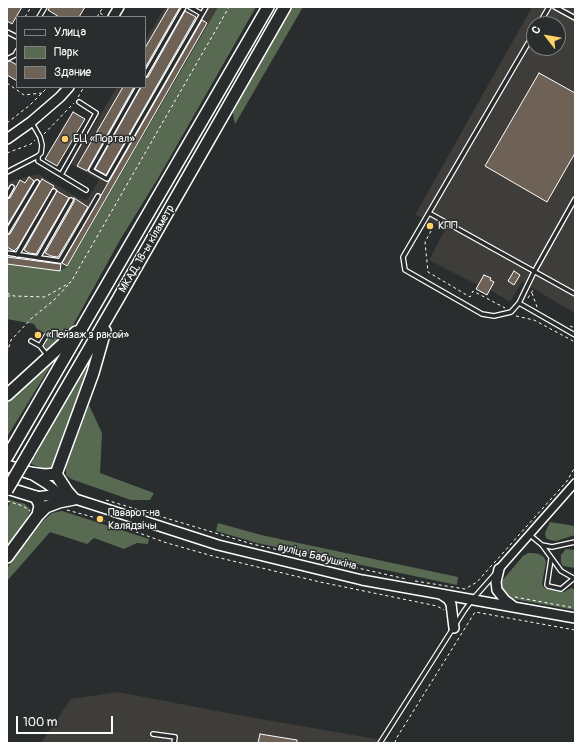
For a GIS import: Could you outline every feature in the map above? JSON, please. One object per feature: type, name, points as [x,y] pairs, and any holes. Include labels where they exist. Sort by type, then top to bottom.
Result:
[{"type":"main road","name":"МКАД, 18-ы кіламетр","points":[[9,454],[268,7]]},
{"type":"main road","name":"МКАД, 18-ы кіламетр","points":[[7,489],[118,299],[285,7]]},
{"type":"main road","points":[[56,474],[93,373],[105,330],[118,299]]},
{"type":"main road","points":[[7,395],[85,324]]},
{"type":"main road","points":[[7,466],[30,473],[45,475],[56,474]]},
{"type":"main road","points":[[34,513],[59,502],[74,499],[63,486],[56,474]]},
{"type":"main road","points":[[7,489],[36,497],[40,505],[7,557]]},
{"type":"street","points":[[114,16],[119,7]]},
{"type":"street","points":[[7,139],[31,122],[68,88]]},
{"type":"street","name":"вуліца Бабушкіна","points":[[30,473],[60,494],[218,545],[362,580],[575,618]]},
{"type":"street","points":[[514,607],[505,600],[497,590],[496,582],[499,569],[575,483]]},
{"type":"street","name":"вуліца Бабушкіна","points":[[36,497],[60,494]]},
{"type":"street","points":[[440,594],[448,599],[451,604],[454,628]]},
{"type":"lane","points":[[40,16],[45,7]]},
{"type":"lane","points":[[146,73],[184,7]]},
{"type":"lane","points":[[190,7],[202,14]]},
{"type":"lane","points":[[137,88],[91,170],[107,179],[206,7]]},
{"type":"lane","points":[[544,16],[549,7]]},
{"type":"lane","points":[[555,7],[575,18]]},
{"type":"lane","points":[[7,32],[16,37]]},
{"type":"lane","points":[[526,47],[404,257],[405,270],[487,316],[511,312],[521,304],[534,272],[575,199]]},
{"type":"lane","points":[[7,59],[16,53]]},
{"type":"lane","points":[[61,175],[96,113],[79,102]]},
{"type":"lane","points":[[31,122],[40,137],[42,145],[38,156],[38,161],[86,190]]},
{"type":"lane","points":[[7,172],[38,156]]},
{"type":"lane","points":[[7,232],[37,182]]},
{"type":"lane","points":[[7,196],[12,188]]},
{"type":"lane","points":[[17,255],[54,191]]},
{"type":"lane","points":[[7,253],[60,261],[98,196]]},
{"type":"lane","points":[[38,258],[70,200]]},
{"type":"lane","points":[[429,213],[575,294]]},
{"type":"lane","points":[[521,304],[575,336]]},
{"type":"lane","points":[[40,346],[46,336]]},
{"type":"lane","points":[[31,341],[40,346],[49,358]]},
{"type":"lane","points":[[530,535],[542,545],[561,571],[574,579],[561,589],[547,585],[551,559]]},
{"type":"lane","points":[[542,545],[552,547],[575,542]]},
{"type":"lane","points":[[380,743],[472,600],[499,569]]},
{"type":"lane","points":[[153,734],[175,738],[174,742],[180,743]]},
{"type":"path","points":[[26,16],[31,7]]},
{"type":"path","points":[[98,16],[103,7]]},
{"type":"path","points":[[7,353],[11,340],[71,282],[229,7]]},
{"type":"path","points":[[99,13],[104,16]]},
{"type":"path","points":[[7,83],[24,96],[42,93]]},
{"type":"path","points":[[7,122],[47,88]]},
{"type":"path","points":[[7,153],[32,144],[49,130],[72,107],[83,88]]},
{"type":"path","points":[[431,231],[425,242],[428,272],[470,297],[473,291],[508,310]]},
{"type":"path","points":[[7,296],[45,297],[71,282]]},
{"type":"path","points":[[521,304],[533,290]]},
{"type":"path","points":[[7,293],[14,296]]},
{"type":"path","points":[[532,293],[538,311]]},
{"type":"path","points":[[515,315],[534,320],[575,342]]},
{"type":"path","points":[[569,325],[575,328]]},
{"type":"path","points":[[103,499],[252,544],[409,580],[465,589],[477,582],[567,480],[575,467]]},
{"type":"path","points":[[7,501],[23,506],[34,513]]},
{"type":"path","points":[[66,510],[100,519],[167,543],[216,557],[320,582],[437,606],[446,612]]},
{"type":"path","points":[[513,596],[575,608]]},
{"type":"path","points":[[395,743],[396,739],[475,612],[575,630]]},
{"type":"shaded area","points":[[165,7],[218,7],[67,267],[60,271],[7,264],[7,182],[38,174],[80,199],[87,200],[99,180],[71,164],[116,88],[146,88],[146,39]]},
{"type":"shaded area","points":[[532,7],[575,7],[575,313],[522,282],[510,302],[490,290],[487,295],[476,289],[478,285],[429,260],[445,230],[426,219],[415,215],[526,18],[526,56],[566,56],[566,16],[527,16]]},
{"type":"shaded area","points":[[118,692],[238,715],[399,743],[41,743],[71,699]]},
{"type":"green space","points":[[218,7],[256,7],[157,180],[120,240],[72,327],[65,337],[49,351],[44,345],[49,335],[37,329],[34,324],[7,319],[7,264],[59,271],[67,267]]},
{"type":"green space","points":[[291,7],[303,7],[235,124],[232,109]]},
{"type":"green space","points":[[98,341],[86,383],[52,469],[45,469],[31,464]]},
{"type":"green space","points":[[56,357],[7,437],[7,401]]},
{"type":"green space","points":[[89,405],[102,433],[100,473],[154,493],[150,500],[131,500],[71,479],[66,475],[66,465]]},
{"type":"green space","points":[[7,499],[25,504],[31,510],[7,546],[7,508],[10,503],[7,502]]},
{"type":"green space","points":[[62,511],[149,539],[148,544],[137,543],[124,549],[94,538],[87,544],[50,532],[7,581],[7,568],[43,521],[52,513]]},
{"type":"green space","points":[[550,522],[575,526],[575,535],[556,541],[546,538],[545,533]]},
{"type":"green space","points":[[218,523],[261,535],[458,577],[457,585],[257,543],[216,531]]},
{"type":"green space","points":[[566,549],[575,550],[575,568],[563,566],[561,563],[561,555]]},
{"type":"green space","points":[[528,553],[539,554],[544,557],[546,562],[542,584],[544,588],[564,592],[571,588],[575,589],[575,610],[508,598],[500,586],[501,582],[523,556]]},
{"type":"building","points":[[7,7],[22,7],[12,24],[7,21]]},
{"type":"building","points":[[50,7],[85,7],[80,16],[57,16],[48,10]]},
{"type":"building","points":[[169,7],[180,7],[146,66],[146,46]]},
{"type":"building","points":[[185,11],[196,17],[106,175],[95,169],[140,88],[146,88],[146,78],[148,77]]},
{"type":"building","points":[[202,20],[207,23],[67,266],[62,263]]},
{"type":"building","points":[[10,61],[16,64],[16,80],[7,75],[7,62]]},
{"type":"building","points":[[539,73],[575,93],[575,153],[547,202],[485,166]]},
{"type":"building","points":[[122,88],[133,88],[87,171],[77,166]]},
{"type":"building","name":"БЦ «Портал»","points":[[73,112],[85,119],[57,166],[45,159]]},
{"type":"building","points":[[29,177],[34,181],[7,226],[7,199],[10,198],[20,180],[25,183]]},
{"type":"building","points":[[42,179],[54,186],[18,247],[14,251],[7,247],[7,235],[10,234]]},
{"type":"building","points":[[57,191],[69,198],[36,254],[29,253],[24,250]]},
{"type":"building","points":[[74,198],[88,207],[58,257],[51,256],[45,253],[74,202]]},
{"type":"building","points":[[7,257],[61,264],[60,271],[7,264]]},
{"type":"building","points":[[514,271],[520,275],[514,285],[508,281]]},
{"type":"building","points":[[484,275],[491,278],[490,280],[494,282],[487,295],[476,289]]},
{"type":"building","points":[[260,734],[297,740],[297,743],[258,743]]},
{"type":"place","name":"БЦ «Портал»","points":[[65,139]]},
{"type":"place","name":"КПП","points":[[430,226]]},
{"type":"place","name":"«Пейзаж з ракой»","points":[[38,335]]},
{"type":"place","name":"Паварот на Калядзічы","points":[[100,519]]}]
